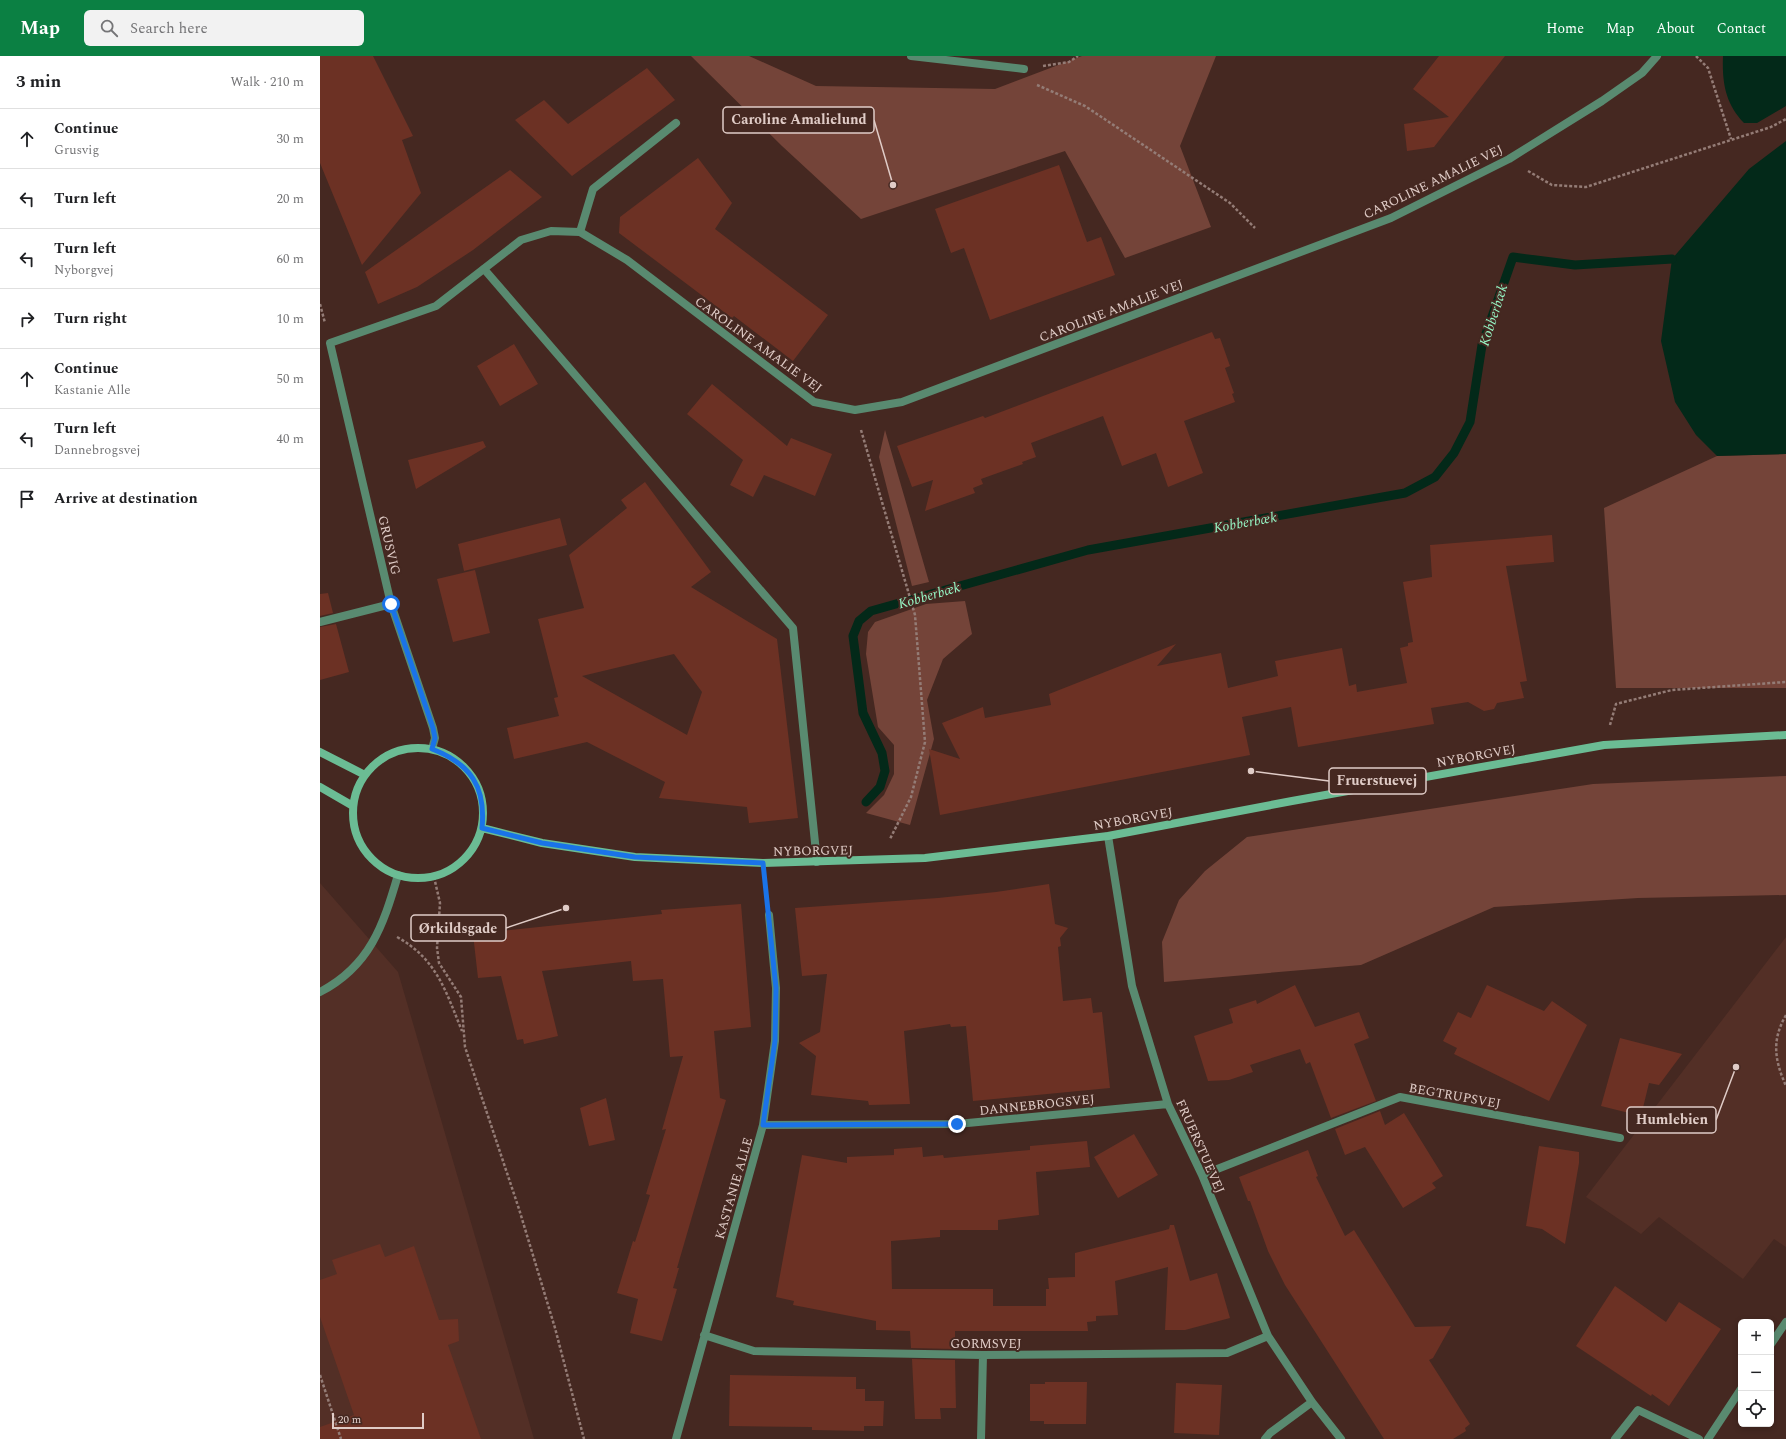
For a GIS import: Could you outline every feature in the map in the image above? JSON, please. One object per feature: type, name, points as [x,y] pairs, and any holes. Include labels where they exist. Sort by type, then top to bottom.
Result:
[{"type":"street","points":[[911,56],[1024,69]]},
{"type":"street","name":"CAROLINE AMALIE VEJ","points":[[330,343],[436,306],[521,240],[551,231],[580,232],[627,260],[814,402],[855,410],[902,402],[1390,218],[1509,159],[1608,97],[1642,73],[1657,56]]},
{"type":"street","points":[[580,232],[593,188],[676,123]]},
{"type":"street","points":[[484,269],[793,628],[817,862]]},
{"type":"street","name":"GRUSVIG","points":[[330,343],[391,604],[433,728],[435,738],[432,749]]},
{"type":"street","points":[[320,622],[391,604]]},
{"type":"street","name":"NYBORGVEJ","points":[[482,828],[542,843],[635,857],[763,863],[879,860],[984,852],[1108,836],[1292,801],[1604,745],[1786,735]]},
{"type":"street","points":[[413,748],[432,749],[448,755],[462,765],[473,778],[481,794],[484,811],[482,828],[475,845],[465,859],[450,870],[434,876],[416,879],[398,875],[382,867],[369,856],[358,841],[353,824],[353,806],[357,790],[365,775],[378,761],[395,752],[413,748]]},
{"type":"street","points":[[320,752],[365,775]]},
{"type":"street","points":[[320,788],[353,806]]},
{"type":"street","name":"FRUERSTUEVEJ","points":[[1108,836],[1132,986],[1168,1104],[1202,1175],[1268,1336],[1312,1402],[1341,1439]]},
{"type":"street","points":[[321,991],[336,983],[351,971],[363,957],[380,930],[389,907],[398,875]]},
{"type":"street","name":"KASTANIE ALLE","points":[[676,1439],[763,1125],[775,1041],[776,988],[769,915]]},
{"type":"street","name":"BEGTRUPSVEJ","points":[[1202,1175],[1400,1097],[1620,1138]]},
{"type":"street","name":"DANNEBROGSVEJ","points":[[763,1125],[957,1124],[1168,1104]]},
{"type":"street","points":[[1774,1340],[1786,1322]]},
{"type":"street","name":"GORMSVEJ","points":[[704,1335],[754,1351],[984,1355],[1227,1353],[1268,1336]]},
{"type":"street","points":[[981,1439],[984,1355]]},
{"type":"street","points":[[1708,1439],[1740,1391]]},
{"type":"street","points":[[1265,1439],[1270,1433],[1312,1402]]},
{"type":"street","points":[[1615,1439],[1638,1410],[1699,1439]]},
{"type":"path","points":[[1024,69],[1069,62],[1078,56]]},
{"type":"path","points":[[1696,56],[1708,68],[1731,139]]},
{"type":"path","points":[[1024,69],[1038,86],[1085,106],[1230,203],[1255,228]]},
{"type":"path","points":[[1509,159],[1552,186],[1586,187],[1771,127],[1786,119]]},
{"type":"path","points":[[855,410],[915,615],[925,742],[911,797],[879,860]]},
{"type":"path","points":[[1604,745],[1616,704],[1672,690],[1786,682]]},
{"type":"path","points":[[763,863],[769,915]]},
{"type":"path","points":[[434,876],[440,903],[438,956],[441,968],[461,997],[462,1032],[465,1047],[526,1231],[555,1328],[584,1439]]},
{"type":"path","points":[[380,930],[401,939],[431,965],[439,977],[462,1032]]},
{"type":"path","points":[[1786,1015],[1781,1024],[1775,1050],[1779,1070],[1786,1086]]},
{"type":"path","points":[[320,1375],[341,1439]]},
{"type":"shaded area","points":[[691,56],[749,56],[816,86],[995,89],[1082,56],[1216,56],[1180,146],[1211,227],[1125,258],[1065,151],[861,219],[782,146]]},
{"type":"shaded area","points":[[1723,56],[1786,56],[1786,106],[1757,123],[1744,123],[1733,108],[1726,92],[1723,75]]},
{"type":"shaded area","points":[[1786,141],[1786,454],[1717,456],[1696,435],[1675,402],[1661,341],[1672,259],[1749,169]]},
{"type":"shaded area","points":[[885,430],[929,582],[912,586],[879,457]]},
{"type":"shaded area","points":[[1786,454],[1786,688],[1616,688],[1604,508],[1717,456]]},
{"type":"shaded area","points":[[965,601],[972,634],[943,659],[927,700],[934,739],[910,825],[866,813],[884,795],[894,774],[894,745],[878,727],[866,654],[868,632],[875,622],[926,604]]},
{"type":"shaded area","points":[[1786,776],[1786,895],[1638,898],[1494,907],[1361,965],[1164,982],[1162,942],[1179,900],[1205,871],[1247,837],[1593,784]]},
{"type":"shaded area","points":[[320,883],[398,972],[534,1439],[320,1439]]},
{"type":"shaded area","points":[[1786,937],[1786,1247],[1774,1239],[1743,1279],[1659,1217],[1641,1234],[1586,1197]]},
{"type":"building","points":[[320,56],[373,56],[413,136],[402,140],[421,193],[362,265],[320,163]]},
{"type":"building","points":[[1439,56],[1505,56],[1434,147],[1407,151],[1404,124],[1449,117],[1413,89]]},
{"type":"building","points":[[647,68],[675,100],[572,176],[515,120],[544,100],[568,124]]},
{"type":"building","points":[[698,158],[732,203],[715,229],[828,315],[793,361],[734,316],[732,318],[619,233],[620,217]]},
{"type":"building","points":[[1059,165],[1087,242],[1101,237],[1115,275],[990,320],[964,248],[951,253],[935,209]]},
{"type":"building","points":[[510,170],[542,197],[473,250],[417,287],[378,304],[365,272]]},
{"type":"building","points":[[1212,332],[1215,339],[1220,338],[1230,366],[1225,368],[1234,393],[1232,394],[1235,402],[1184,421],[1203,473],[1168,487],[1156,453],[1122,466],[1103,416],[1031,443],[1036,457],[1022,462],[1023,464],[981,479],[983,484],[973,488],[975,493],[925,511],[933,480],[912,487],[897,446],[983,416],[985,418]]},
{"type":"building","points":[[514,344],[538,384],[500,406],[477,366]]},
{"type":"building","points":[[712,384],[787,446],[791,438],[832,454],[815,496],[764,475],[753,497],[730,485],[743,460],[687,414]]},
{"type":"building","points":[[483,441],[486,447],[416,489],[408,460]]},
{"type":"building","points":[[645,482],[711,572],[691,587],[777,639],[798,818],[749,823],[747,807],[659,798],[665,782],[587,742],[514,759],[507,728],[559,716],[554,698],[558,697],[538,619],[584,608],[569,555],[627,508],[621,500]],"holes":[[[674,654],[702,692],[687,735],[582,676]]]},
{"type":"building","points":[[560,518],[567,545],[464,571],[458,544]]},
{"type":"building","points":[[1552,535],[1554,562],[1506,566],[1527,681],[1520,682],[1524,698],[1497,703],[1494,709],[1484,711],[1468,702],[1431,708],[1434,724],[1298,747],[1291,707],[1242,717],[1250,755],[940,815],[929,749],[960,759],[942,723],[983,707],[985,718],[1051,705],[1049,694],[1176,644],[1157,666],[1221,653],[1228,688],[1278,676],[1275,661],[1342,648],[1349,686],[1356,684],[1357,692],[1407,683],[1400,648],[1408,646],[1408,643],[1413,642],[1403,582],[1432,577],[1430,545]]},
{"type":"building","points":[[475,570],[490,633],[453,642],[437,579]]},
{"type":"building","points":[[328,593],[333,613],[320,616],[320,594]]},
{"type":"building","points":[[336,624],[349,672],[320,680],[320,627]]},
{"type":"building","points":[[1049,884],[1055,924],[1068,928],[1060,938],[1061,946],[1058,947],[1063,1001],[1091,998],[1093,1013],[1102,1012],[1110,1088],[973,1101],[966,1026],[951,1027],[950,1024],[904,1031],[910,1104],[869,1105],[868,1101],[811,1095],[816,1056],[799,1043],[820,1032],[827,974],[802,976],[795,908],[938,898],[996,892]]},
{"type":"building","points":[[741,904],[751,1027],[714,1031],[720,1098],[726,1100],[677,1268],[679,1268],[673,1288],[677,1289],[662,1341],[630,1333],[638,1299],[617,1293],[633,1241],[635,1242],[650,1195],[646,1194],[666,1129],[662,1130],[683,1056],[670,1057],[663,979],[633,981],[631,961],[542,971],[558,1036],[524,1044],[523,1039],[517,1040],[501,976],[478,978],[473,934],[662,914],[661,910]]},
{"type":"building","points":[[1295,985],[1315,1027],[1359,1012],[1369,1038],[1354,1044],[1376,1101],[1331,1118],[1310,1062],[1306,1064],[1300,1049],[1250,1065],[1253,1072],[1229,1080],[1208,1081],[1194,1036],[1233,1023],[1229,1009],[1256,1000],[1257,1004]]},
{"type":"building","points":[[1487,985],[1544,1011],[1552,1001],[1587,1025],[1549,1101],[1454,1054],[1457,1048],[1443,1041],[1458,1012],[1471,1018]]},
{"type":"building","points":[[1620,1038],[1682,1054],[1659,1085],[1649,1083],[1641,1116],[1601,1106]]},
{"type":"building","points":[[606,1098],[615,1140],[589,1146],[580,1108]]},
{"type":"building","points":[[1380,1111],[1385,1125],[1404,1113],[1443,1176],[1432,1183],[1436,1188],[1403,1208],[1365,1147],[1345,1155],[1335,1129]]},
{"type":"building","points":[[1134,1134],[1158,1175],[1118,1198],[1094,1157]]},
{"type":"building","points":[[1087,1141],[1090,1167],[1036,1172],[1039,1215],[998,1220],[998,1230],[940,1230],[940,1237],[891,1241],[892,1289],[993,1289],[993,1306],[1046,1306],[1046,1289],[1049,1289],[1048,1278],[1075,1277],[1075,1253],[1162,1231],[1169,1229],[1170,1225],[1174,1225],[1190,1281],[1217,1273],[1230,1318],[1185,1330],[1165,1330],[1168,1267],[1115,1281],[1118,1315],[1096,1316],[1096,1321],[1087,1322],[1088,1331],[955,1331],[955,1349],[911,1348],[910,1331],[876,1330],[876,1321],[793,1305],[794,1301],[776,1297],[802,1155],[847,1163],[847,1157],[894,1155],[894,1149],[922,1147],[923,1157],[943,1155],[944,1158],[1030,1150],[1030,1146]]},
{"type":"building","points":[[1539,1146],[1579,1152],[1579,1163],[1565,1244],[1542,1229],[1526,1226]]},
{"type":"building","points":[[1308,1150],[1318,1176],[1316,1177],[1345,1236],[1354,1230],[1415,1327],[1451,1326],[1433,1358],[1429,1360],[1470,1424],[1465,1428],[1466,1431],[1453,1439],[1384,1439],[1285,1285],[1268,1251],[1250,1201],[1248,1201],[1239,1177]]},
{"type":"building","points":[[380,1244],[385,1257],[414,1246],[439,1320],[458,1319],[459,1341],[448,1345],[481,1439],[320,1439],[320,1427],[354,1415],[320,1317],[320,1280],[337,1274],[332,1260]]},
{"type":"building","points":[[1615,1286],[1666,1322],[1679,1302],[1721,1329],[1669,1406],[1652,1394],[1651,1396],[1576,1346]]},
{"type":"building","points":[[912,1359],[955,1360],[956,1408],[940,1408],[941,1419],[915,1419]]},
{"type":"building","points":[[730,1375],[856,1377],[856,1389],[865,1389],[865,1401],[884,1401],[883,1426],[864,1426],[864,1431],[812,1430],[812,1427],[729,1426]]},
{"type":"building","points":[[1045,1382],[1087,1382],[1086,1424],[1044,1424],[1044,1421],[1030,1421],[1030,1384],[1045,1384]]},
{"type":"building","points":[[1176,1383],[1222,1385],[1219,1435],[1174,1433]]},
{"type":"waterway","name":"Kobberbæk","points":[[866,802],[880,787],[885,771],[882,753],[863,713],[853,636],[859,621],[871,611],[1088,550],[1405,493],[1435,477],[1454,453],[1470,422],[1482,345],[1513,257],[1575,265],[1672,259]]},
{"type":"place","name":"Caroline Amalielund","points":[[893,185]]},
{"type":"place","name":"Fruerstuevej","points":[[1251,771]]},
{"type":"place","name":"Ørkildsgade","points":[[566,908]]},
{"type":"place","name":"Humlebien","points":[[1736,1067]]},
{"type":"route","points":[[391,604],[433,728],[435,738],[432,749],[448,755],[462,765],[473,778],[481,794],[484,811],[482,828],[542,843],[635,857],[763,863],[776,988],[775,1041],[763,1125],[957,1124]]}]
